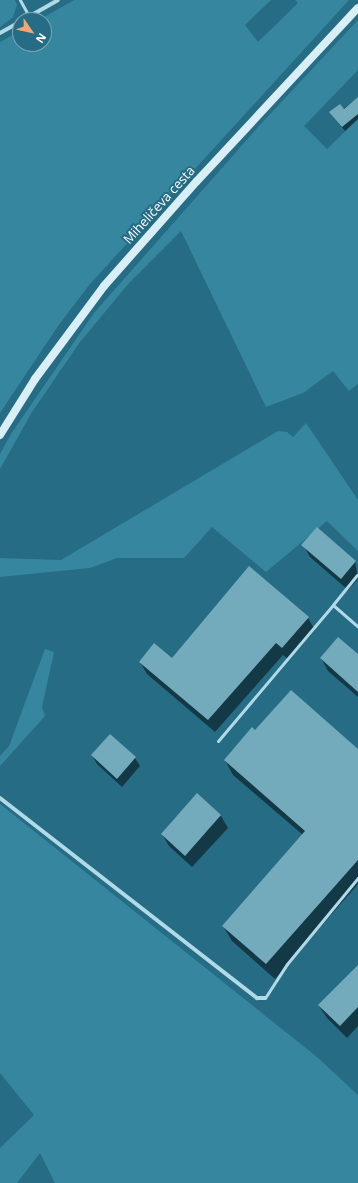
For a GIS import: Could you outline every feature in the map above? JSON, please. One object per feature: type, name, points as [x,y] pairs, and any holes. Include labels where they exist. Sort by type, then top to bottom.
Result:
[{"type":"street","points":[[36,12],[58,0]]},
{"type":"street","name":"Miheličeva cesta","points":[[0,435],[39,373],[104,286],[192,186],[358,8]]},
{"type":"street","points":[[0,33],[12,26]]},
{"type":"street","points":[[0,798],[257,998],[265,998]]},
{"type":"lane","points":[[20,0],[27,12]]},
{"type":"lane","points":[[218,740],[357,575]]},
{"type":"lane","points":[[333,605],[358,627]]},
{"type":"lane","points":[[265,998],[287,964],[358,878]]},
{"type":"shaded area","points":[[0,0],[15,0],[17,5],[15,12],[12,12],[12,18],[0,27]]},
{"type":"shaded area","points":[[74,0],[271,0],[245,25],[258,42],[298,3],[295,0],[349,0],[90,284],[58,326],[0,413],[0,42],[12,35],[12,52],[52,52],[52,13]]},
{"type":"shaded area","points":[[358,20],[358,70],[304,126],[327,149],[358,119],[358,384],[349,391],[333,371],[303,393],[266,407],[181,231],[129,283],[80,342],[32,412],[0,469],[0,454],[11,434],[94,313],[259,126]]},
{"type":"shaded area","points":[[306,423],[358,500],[358,551],[327,521],[266,572],[212,527],[184,558],[117,558],[90,568],[0,577],[0,558],[61,560],[278,431],[287,432],[293,437]]},
{"type":"shaded area","points":[[45,649],[54,652],[42,707],[45,716],[0,766],[0,756],[9,746]]},
{"type":"shaded area","points":[[0,804],[317,1057],[358,1095],[358,1183],[55,1183],[40,1153],[17,1183],[0,1183],[0,1148],[34,1115],[0,1073]]},
{"type":"building","points":[[358,97],[358,114],[342,127],[329,112],[340,104],[344,109]]},
{"type":"building","points":[[317,527],[356,561],[341,579],[301,545]]},
{"type":"building","points":[[249,566],[309,617],[282,648],[276,643],[208,720],[139,662],[154,643],[172,658]]},
{"type":"building","points":[[338,637],[358,654],[358,692],[320,658]]},
{"type":"building","points":[[291,690],[358,749],[358,860],[266,964],[222,926],[305,831],[224,760],[252,727],[255,730]]},
{"type":"building","points":[[110,734],[136,757],[117,779],[91,755]]},
{"type":"building","points":[[197,793],[221,815],[185,856],[161,834]]},
{"type":"building","points":[[358,965],[358,1007],[340,1026],[318,1005]]}]
